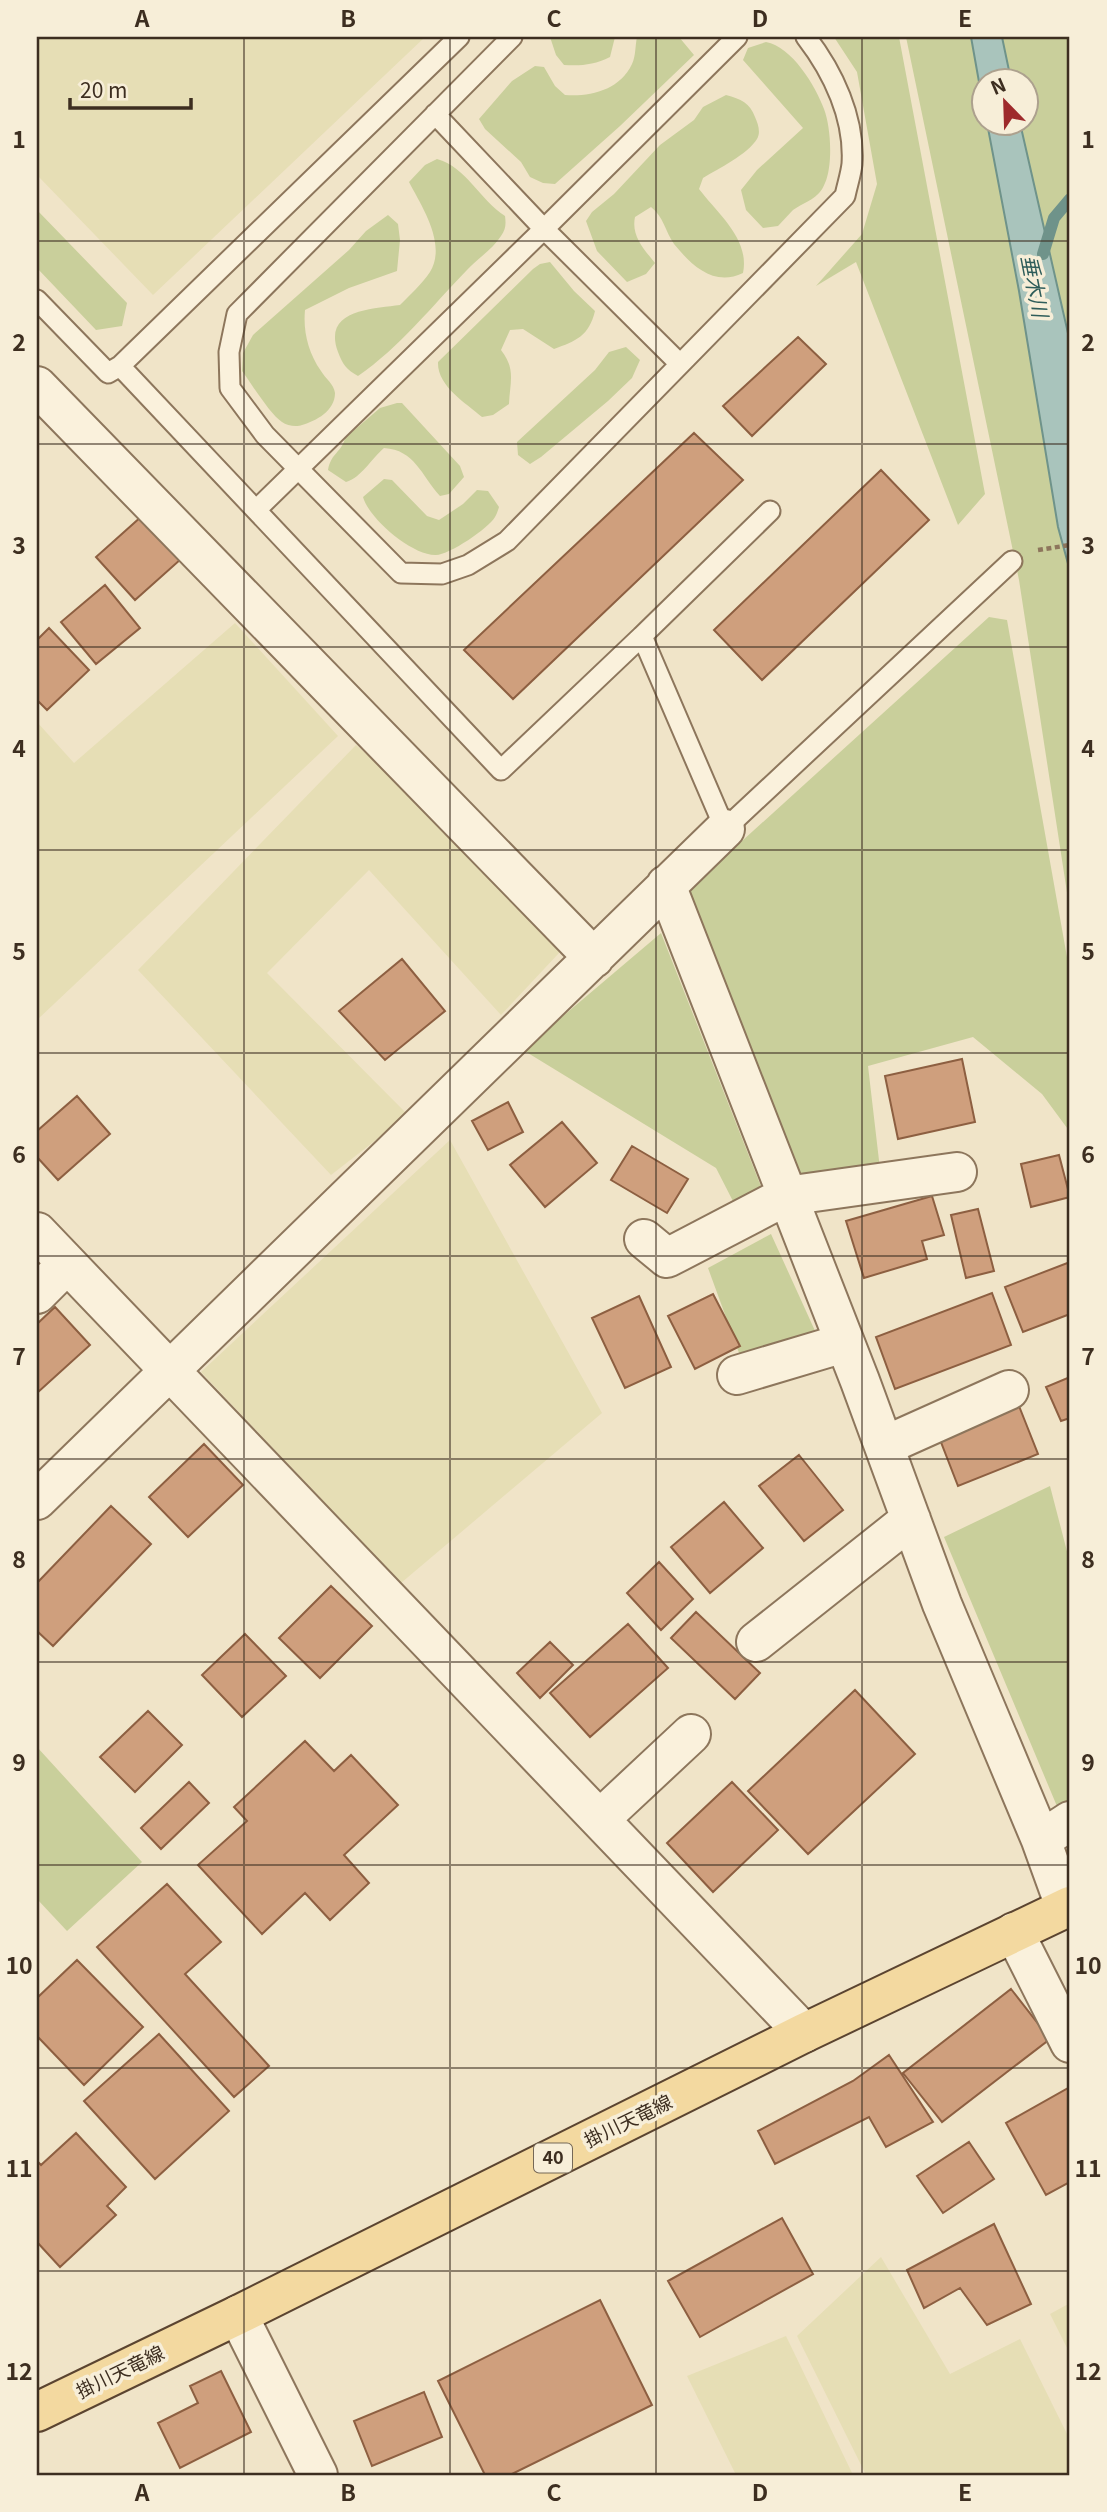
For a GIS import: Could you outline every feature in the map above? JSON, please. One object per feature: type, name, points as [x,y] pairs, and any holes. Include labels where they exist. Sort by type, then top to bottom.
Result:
[{"type":"main road","name":"掛川天竜線","points":[[37,2412],[804,2033],[1068,1908]]},
{"type":"street","points":[[37,386],[594,958]]},
{"type":"street","points":[[37,1500],[725,829]]},
{"type":"street","points":[[666,885],[884,1446],[942,1604],[1056,1831],[1068,1908]]},
{"type":"street","points":[[644,1239],[667,1258],[786,1196],[957,1172]]},
{"type":"street","points":[[37,1232],[169,1373],[804,2033]]},
{"type":"street","points":[[37,1293],[67,1264]]},
{"type":"street","points":[[737,1375],[844,1343]]},
{"type":"street","points":[[884,1446],[1009,1391]]},
{"type":"street","points":[[756,1642],[911,1519]]},
{"type":"street","points":[[796,1571],[855,1563]]},
{"type":"street","points":[[600,1819],[691,1734]]},
{"type":"street","points":[[1014,1932],[1070,2043]]},
{"type":"street","points":[[238,2315],[318,2475]]},
{"type":"lane","points":[[37,300],[108,373],[120,366],[458,37]]},
{"type":"lane","points":[[512,37],[237,314],[229,352],[230,388],[265,435],[401,573],[442,574],[468,565],[507,541],[845,196],[852,163],[848,121],[835,82],[806,37]]},
{"type":"lane","points":[[256,510],[737,37]]},
{"type":"lane","points":[[435,114],[544,229],[680,364]]},
{"type":"lane","points":[[120,366],[501,770],[770,511]]},
{"type":"lane","points":[[642,636],[725,829],[1020,556]]},
{"type":"path","points":[[1020,556],[1070,545]]},
{"type":"shaded area","points":[[37,37],[425,37],[153,295],[37,175]]},
{"type":"shaded area","points":[[235,623],[338,736],[37,1020],[37,722],[74,763]]},
{"type":"shaded area","points":[[356,745],[574,937],[501,1015],[369,870],[267,973],[408,1115],[331,1175],[138,970]]},
{"type":"shaded area","points":[[450,1140],[602,1413],[401,1583],[201,1372]]},
{"type":"shaded area","points":[[881,2257],[950,2374],[1020,2339],[1070,2440],[1070,2475],[866,2475],[797,2336]]},
{"type":"shaded area","points":[[1070,2303],[1070,2354],[1050,2314]]},
{"type":"shaded area","points":[[786,2336],[853,2475],[736,2475],[687,2376]]},
{"type":"green space","points":[[550,37],[615,37],[610,57],[593,63],[564,65],[556,55]]},
{"type":"green space","points":[[637,37],[679,37],[694,55],[555,184],[543,183],[530,177],[521,162],[485,129],[479,119],[512,81],[535,66],[544,67],[555,86],[565,95],[584,95],[612,86],[627,73],[632,64]]},
{"type":"green space","points":[[834,37],[899,37],[985,494],[958,525],[856,262],[816,286],[862,234],[877,184],[857,72]]},
{"type":"green space","points":[[906,37],[1070,37],[1070,912],[1019,580]]},
{"type":"green space","points":[[766,42],[785,51],[815,89],[826,117],[830,156],[828,175],[819,193],[793,210],[778,226],[763,228],[746,210],[741,190],[757,170],[803,128],[743,60],[748,48]]},
{"type":"green space","points":[[726,95],[748,105],[758,125],[758,136],[753,145],[740,156],[703,178],[699,189],[737,238],[742,249],[743,273],[732,277],[713,276],[696,267],[674,244],[662,220],[651,207],[635,217],[634,224],[639,242],[655,263],[646,274],[627,282],[597,251],[586,221],[660,145],[694,120],[703,107]]},
{"type":"green space","points":[[437,159],[465,176],[505,216],[504,231],[498,241],[401,339],[358,376],[345,366],[338,352],[335,338],[337,327],[343,319],[364,310],[400,305],[430,272],[435,261],[434,238],[426,214],[409,182],[425,165]]},
{"type":"green space","points":[[37,210],[127,303],[122,326],[96,330],[37,268]]},
{"type":"green space","points":[[388,215],[398,224],[400,240],[397,271],[349,288],[305,310],[310,349],[316,364],[335,393],[332,405],[319,418],[300,426],[284,423],[266,406],[242,371],[243,353],[253,335],[349,250],[366,231]]},
{"type":"green space","points":[[550,262],[595,311],[589,326],[580,336],[554,349],[523,329],[510,330],[501,350],[509,363],[509,404],[493,415],[482,417],[447,386],[439,371],[438,362],[533,269]]},
{"type":"green space","points":[[626,347],[640,360],[632,378],[541,457],[530,464],[518,455],[517,442],[595,370],[609,352]]},
{"type":"green space","points":[[402,403],[460,466],[464,477],[449,494],[440,496],[416,465],[403,453],[395,450],[384,448],[361,472],[346,482],[328,470],[345,438],[380,408]]},
{"type":"green space","points":[[384,479],[392,480],[427,516],[439,520],[463,504],[477,490],[488,491],[499,507],[491,522],[468,540],[442,554],[427,554],[393,535],[367,506],[363,497]]},
{"type":"green space","points":[[989,617],[1007,620],[1070,974],[1070,1132],[1042,1094],[973,1037],[868,1066],[880,1169],[805,1187],[688,890]]},
{"type":"green space","points":[[661,933],[762,1189],[737,1209],[716,1168],[523,1050]]},
{"type":"green space","points":[[771,1234],[816,1333],[742,1361],[708,1268]]},
{"type":"green space","points":[[1050,1486],[1070,1563],[1070,1803],[1059,1811],[944,1537]]},
{"type":"green space","points":[[37,1747],[142,1862],[67,1931],[37,1899]]},
{"type":"water","points":[[971,37],[1002,37],[1008,66],[976,66]]},
{"type":"water","name":"垂木川","points":[[989,136],[1023,136],[1070,342],[1070,571],[1058,527],[1019,291]]},
{"type":"building","points":[[798,337],[826,364],[752,436],[723,406]]},
{"type":"building","points":[[694,433],[743,480],[513,699],[464,650]]},
{"type":"building","points":[[881,470],[929,520],[762,680],[714,630]]},
{"type":"building","points":[[142,516],[181,559],[135,600],[96,557]]},
{"type":"building","points":[[105,585],[140,628],[96,664],[61,622]]},
{"type":"building","points":[[49,628],[89,670],[47,710],[37,700],[37,640]]},
{"type":"building","points":[[402,959],[445,1011],[385,1060],[339,1011]]},
{"type":"building","points":[[962,1059],[975,1122],[898,1139],[885,1076]]},
{"type":"building","points":[[77,1096],[110,1134],[58,1180],[37,1157],[37,1131]]},
{"type":"building","points":[[508,1102],[523,1132],[488,1150],[472,1121]]},
{"type":"building","points":[[562,1122],[597,1163],[545,1207],[510,1165]]},
{"type":"building","points":[[632,1146],[688,1179],[667,1213],[611,1180]]},
{"type":"building","points":[[1059,1155],[1070,1197],[1031,1207],[1021,1164]]},
{"type":"building","points":[[932,1196],[944,1235],[922,1241],[927,1259],[864,1278],[846,1221]]},
{"type":"building","points":[[978,1209],[994,1271],[966,1278],[951,1215]]},
{"type":"building","points":[[1070,1262],[1070,1314],[1023,1332],[1005,1287]]},
{"type":"building","points":[[992,1293],[1011,1345],[895,1389],[876,1337]]},
{"type":"building","points":[[713,1294],[740,1346],[695,1369],[668,1316]]},
{"type":"building","points":[[639,1296],[671,1367],[625,1388],[592,1318]]},
{"type":"building","points":[[55,1307],[90,1345],[37,1393],[37,1324]]},
{"type":"building","points":[[1070,1377],[1070,1418],[1061,1421],[1046,1387]]},
{"type":"building","points":[[1019,1406],[1038,1454],[958,1486],[939,1437]]},
{"type":"building","points":[[204,1444],[243,1485],[188,1537],[149,1497]]},
{"type":"building","points":[[799,1455],[843,1510],[804,1541],[759,1486]]},
{"type":"building","points":[[724,1502],[763,1548],[710,1593],[671,1547]]},
{"type":"building","points":[[111,1506],[151,1544],[53,1646],[37,1631],[37,1583]]},
{"type":"building","points":[[659,1562],[693,1599],[661,1630],[627,1593]]},
{"type":"building","points":[[331,1586],[372,1626],[320,1678],[279,1638]]},
{"type":"building","points":[[696,1612],[760,1673],[735,1699],[671,1638]]},
{"type":"building","points":[[628,1624],[668,1668],[590,1737],[550,1693]]},
{"type":"building","points":[[245,1634],[286,1676],[242,1717],[202,1675]]},
{"type":"building","points":[[550,1642],[573,1665],[540,1698],[517,1673]]},
{"type":"building","points":[[855,1690],[915,1754],[808,1854],[748,1791]]},
{"type":"building","points":[[148,1711],[182,1745],[135,1792],[100,1757]]},
{"type":"building","points":[[305,1741],[334,1771],[351,1755],[398,1805],[344,1855],[369,1883],[330,1920],[305,1893],[262,1934],[198,1865],[247,1821],[234,1807]]},
{"type":"building","points":[[189,1782],[209,1803],[161,1849],[141,1828]]},
{"type":"building","points":[[732,1782],[778,1830],[713,1892],[667,1843]]},
{"type":"building","points":[[167,1884],[221,1942],[185,1974],[269,2066],[234,2097],[97,1947]]},
{"type":"building","points":[[77,1960],[143,2027],[84,2085],[37,2036],[37,1998]]},
{"type":"building","points":[[1011,1989],[1050,2039],[942,2122],[903,2073]]},
{"type":"building","points":[[159,2034],[229,2111],[155,2179],[84,2101]]},
{"type":"building","points":[[889,2055],[933,2122],[886,2147],[869,2117],[775,2164],[758,2131],[853,2081]]},
{"type":"building","points":[[1070,2087],[1070,2182],[1046,2195],[1006,2123]]},
{"type":"building","points":[[76,2133],[126,2187],[107,2206],[116,2215],[60,2267],[37,2242],[37,2161],[41,2165]]},
{"type":"building","points":[[969,2142],[994,2179],[943,2213],[917,2176]]},
{"type":"building","points":[[782,2218],[813,2274],[700,2337],[668,2281]]},
{"type":"building","points":[[994,2224],[1031,2304],[987,2325],[960,2288],[924,2308],[907,2270]]},
{"type":"building","points":[[600,2300],[652,2405],[510,2475],[485,2475],[438,2381]]},
{"type":"building","points":[[221,2371],[251,2432],[180,2468],[158,2423],[198,2403],[190,2386]]},
{"type":"building","points":[[424,2392],[442,2437],[372,2466],[354,2421]]},
{"type":"waterway","name":"垂木川","points":[[1043,254],[1054,218],[1070,199]]}]
